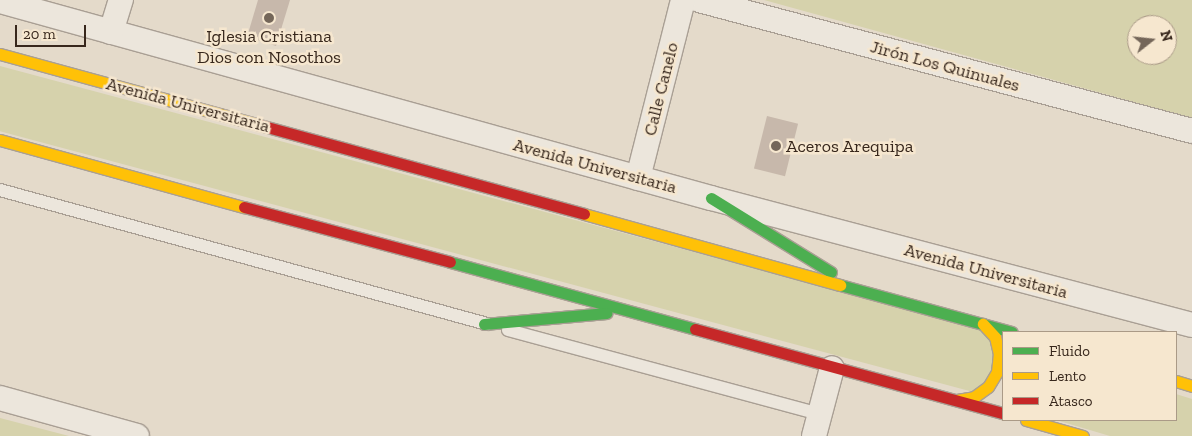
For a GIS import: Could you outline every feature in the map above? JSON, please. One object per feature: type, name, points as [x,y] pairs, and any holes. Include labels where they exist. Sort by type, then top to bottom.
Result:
[{"type":"main road","name":"Avenida Universitaria","points":[[0,54],[1008,331]]},
{"type":"main road","points":[[0,140],[1002,413]]},
{"type":"main road","points":[[711,198],[855,288]]},
{"type":"main road","points":[[484,324],[629,311]]},
{"type":"main road","points":[[956,400],[974,397],[988,387],[998,372],[1000,354],[995,337],[983,324]]},
{"type":"main road","points":[[1177,381],[1192,386]]},
{"type":"main road","points":[[1030,421],[1079,435]]},
{"type":"main road","points":[[1063,421],[1079,435]]},
{"type":"street","points":[[112,32],[121,0]]},
{"type":"street","name":"Calle Canelo","points":[[638,178],[683,0]]},
{"type":"street","name":"Jirón Los Quinuales","points":[[699,0],[1192,131]]},
{"type":"street","name":"Avenida Universitaria","points":[[0,1],[711,198],[1192,325]]},
{"type":"street","points":[[817,425],[832,368]]},
{"type":"street","points":[[0,398],[137,436]]},
{"type":"lane","points":[[0,190],[484,324],[817,425]]},
{"type":"shaded area","points":[[764,0],[1192,0],[1192,118]]},
{"type":"shaded area","points":[[0,66],[1002,334],[1002,345],[988,396],[0,131]]},
{"type":"shaded area","points":[[1177,394],[1192,399],[1192,436],[1110,436],[1059,421],[1177,421]]},
{"type":"shaded area","points":[[0,418],[69,436],[0,436]]},
{"type":"building","name":"Iglesia Cristiana Dios con Nosothos","points":[[258,0],[290,0],[276,46],[247,37]]},
{"type":"building","name":"Aceros Arequipa","points":[[767,116],[798,124],[785,176],[754,168]]},
{"type":"traffic: fast","points":[[711,198],[831,272]]},
{"type":"traffic: fast","points":[[450,262],[695,329]]},
{"type":"traffic: fast","points":[[840,285],[1008,331]]},
{"type":"traffic: fast","points":[[484,324],[607,313]]},
{"type":"traffic: slow","points":[[0,54],[256,124]]},
{"type":"traffic: slow","points":[[0,140],[244,207]]},
{"type":"traffic: slow","points":[[584,214],[840,285]]},
{"type":"traffic: slow","points":[[957,400],[974,397],[988,387],[997,372],[999,354],[995,337],[983,324]]},
{"type":"traffic: slow","points":[[1177,381],[1192,386]]},
{"type":"traffic: slow","points":[[1030,421],[1083,436]]},
{"type":"traffic: jam","points":[[256,124],[584,214]]},
{"type":"traffic: jam","points":[[244,207],[450,262]]},
{"type":"traffic: jam","points":[[695,329],[1002,413]]},
{"type":"place","name":"Iglesia Cristiana Dios con Nosothos","points":[[269,18]]},
{"type":"place","name":"Aceros Arequipa","points":[[776,146]]}]
